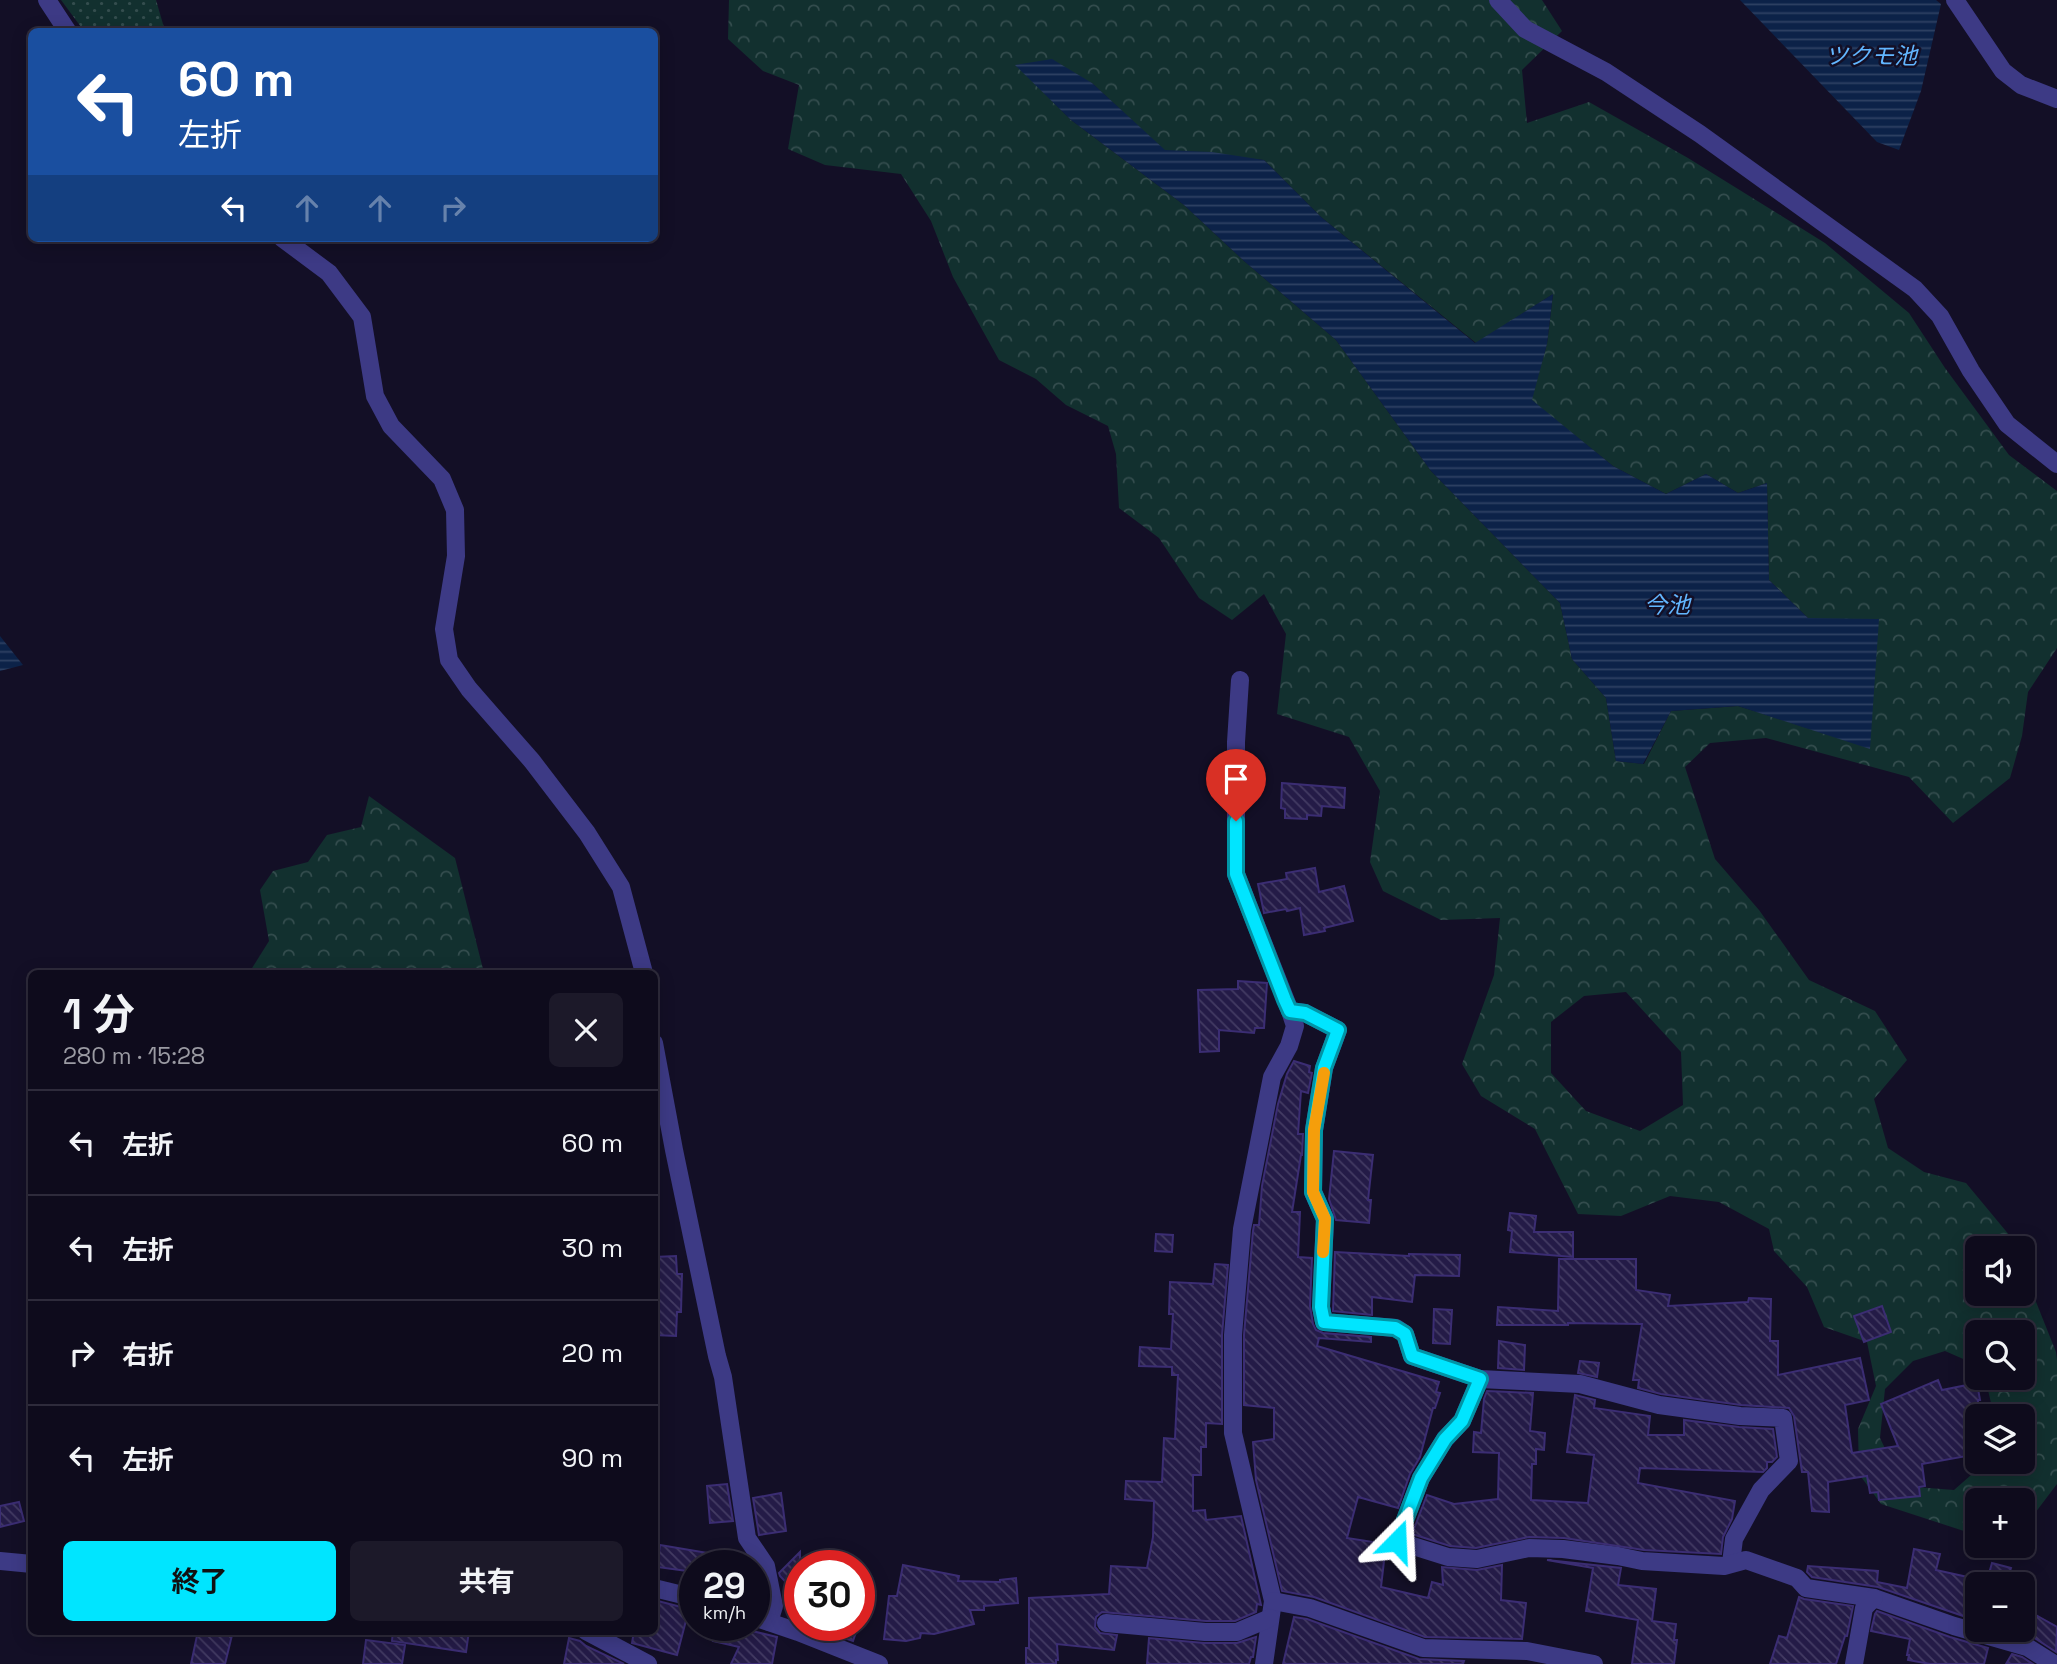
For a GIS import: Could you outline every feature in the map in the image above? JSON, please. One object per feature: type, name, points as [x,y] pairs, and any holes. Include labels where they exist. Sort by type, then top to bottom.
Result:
[{"type":"street","points":[[47,0],[65,28]]},
{"type":"street","points":[[1498,0],[1525,29],[1606,72],[1700,134],[1915,289],[1940,316],[1971,372],[2007,424],[2057,464]]},
{"type":"street","points":[[1955,0],[2003,71],[2021,85],[2057,99]]},
{"type":"street","points":[[287,242],[330,273],[362,317],[375,396],[391,426],[442,479],[455,510],[456,556],[444,629],[449,660],[469,689],[533,761],[587,833],[621,887],[642,970]]},
{"type":"street","points":[[1240,680],[1236,742],[1236,874],[1294,1026],[1289,1045],[1272,1077],[1242,1229],[1233,1335],[1233,1433],[1272,1610],[1264,1664]]},
{"type":"street","points":[[1290,1011],[1305,1013],[1338,1030],[1324,1068],[1314,1130],[1313,1192],[1325,1219],[1321,1307],[1324,1322],[1395,1328],[1405,1334],[1412,1356],[1480,1379],[1580,1384],[1660,1405],[1740,1416],[1783,1418],[1789,1461],[1761,1490],[1734,1539],[1731,1563]]},
{"type":"street","points":[[658,1063],[723,1377],[747,1538],[755,1550]]},
{"type":"street","points":[[1480,1379],[1462,1421],[1445,1439],[1421,1478],[1397,1541],[1448,1557],[1477,1559],[1529,1548],[1563,1549],[1642,1561],[1724,1566],[1746,1560],[1797,1578],[1806,1588],[1874,1598],[1954,1626],[2027,1647],[2054,1664]]},
{"type":"street","points":[[0,1561],[28,1564]]},
{"type":"street","points":[[770,1586],[774,1606],[770,1610]]},
{"type":"street","points":[[658,1589],[679,1594]]},
{"type":"street","points":[[1854,1664],[1864,1608],[1874,1598]]},
{"type":"street","points":[[1106,1623],[1205,1632],[1237,1632],[1272,1610],[1310,1608],[1423,1648],[1528,1651],[1594,1664]]},
{"type":"street","points":[[770,1622],[879,1664]]},
{"type":"street","points":[[594,1635],[648,1664]]},
{"type":"green space","points":[[61,0],[156,0],[164,28],[82,28]]},
{"type":"green space","points":[[729,0],[1542,0],[1562,31],[1522,70],[1527,123],[1589,102],[1688,158],[1825,243],[1909,313],[1945,368],[2009,455],[2057,491],[2057,648],[2028,692],[2022,736],[2010,778],[1953,823],[1909,777],[1766,738],[1710,743],[1685,767],[1715,859],[1759,910],[1809,980],[1875,1011],[1907,1060],[1874,1099],[1888,1148],[1924,1172],[1966,1183],[2010,1236],[1965,1236],[1965,1306],[2035,1306],[2035,1299],[2056,1352],[2057,1484],[2035,1513],[2035,1488],[1965,1488],[1965,1531],[1881,1504],[1859,1474],[1858,1429],[1876,1386],[1867,1342],[1824,1327],[1807,1287],[1774,1251],[1769,1229],[1719,1202],[1670,1196],[1621,1216],[1578,1214],[1535,1129],[1481,1096],[1462,1064],[1494,975],[1500,918],[1441,920],[1383,891],[1370,862],[1380,791],[1349,737],[1277,714],[1286,634],[1264,594],[1232,620],[1199,598],[1159,538],[1119,508],[1116,454],[1108,426],[1066,405],[1036,379],[999,360],[953,277],[931,221],[901,174],[825,165],[788,149],[799,85],[763,71],[728,39]],"holes":[[[1016,65],[1092,83],[1165,151],[1264,160],[1321,217],[1476,343],[1553,294],[1547,344],[1531,400],[1613,466],[1666,494],[1706,474],[1738,493],[1767,483],[1769,580],[1808,618],[1870,748],[1738,706],[1671,711],[1644,764],[1616,761],[1606,698],[1572,659],[1560,603],[1431,471],[1336,340],[1184,205],[1071,120]],[[1626,992],[1681,1052],[1683,1105],[1640,1131],[1586,1111],[1551,1073],[1551,1022],[1584,996]],[[1965,1320],[2035,1320],[2035,1390],[1988,1390],[1991,1404],[2035,1404],[2035,1474],[1972,1474],[1954,1490],[1903,1486],[1880,1438],[1885,1389],[1913,1361],[1945,1351],[1965,1360]]]},
{"type":"green space","points":[[369,796],[455,858],[483,970],[251,970],[269,941],[260,890],[273,871],[308,862],[327,835],[361,827]]},
{"type":"water","name":"ツクモ池","points":[[1740,0],[1936,0],[1941,4],[1921,91],[1899,150],[1877,142]]},
{"type":"water","name":"今池","points":[[1052,59],[1092,83],[1165,150],[1212,152],[1264,160],[1321,217],[1475,343],[1553,294],[1547,344],[1532,400],[1613,466],[1666,494],[1706,474],[1738,493],[1767,483],[1769,580],[1808,618],[1879,619],[1870,749],[1738,706],[1671,711],[1643,764],[1616,761],[1606,698],[1572,659],[1560,603],[1431,471],[1336,340],[1184,205],[1071,120],[1015,65]]},
{"type":"water","points":[[0,636],[23,665],[0,671]]},
{"type":"building","points":[[1282,783],[1345,788],[1344,808],[1322,806],[1321,816],[1307,815],[1307,819],[1285,818],[1285,809],[1281,808]]},
{"type":"building","points":[[1315,868],[1319,892],[1344,886],[1353,921],[1304,935],[1300,908],[1264,913],[1258,884],[1287,879],[1286,873]]},
{"type":"building","points":[[1238,981],[1267,983],[1264,1028],[1255,1028],[1254,1033],[1219,1030],[1219,1051],[1200,1052],[1198,990],[1238,989]]},
{"type":"building","points":[[1294,1061],[1310,1066],[1309,1072],[1312,1073],[1308,1093],[1301,1091],[1298,1134],[1303,1134],[1302,1155],[1292,1212],[1300,1212],[1298,1257],[1312,1258],[1310,1306],[1313,1324],[1316,1330],[1323,1333],[1371,1337],[1371,1342],[1319,1338],[1317,1346],[1439,1382],[1436,1392],[1440,1393],[1433,1408],[1420,1457],[1410,1474],[1398,1508],[1358,1497],[1347,1538],[1386,1544],[1381,1587],[1428,1598],[1432,1582],[1443,1585],[1442,1567],[1477,1570],[1502,1565],[1501,1600],[1526,1603],[1522,1639],[1425,1637],[1314,1597],[1282,1591],[1256,1480],[1253,1442],[1274,1439],[1274,1408],[1244,1405],[1244,1335],[1254,1225],[1259,1225],[1262,1186],[1278,1104]]},
{"type":"building","points":[[1334,1151],[1373,1155],[1368,1200],[1371,1200],[1369,1223],[1336,1220],[1329,1199]]},
{"type":"building","points":[[1510,1213],[1536,1216],[1534,1232],[1573,1232],[1573,1257],[1510,1252]]},
{"type":"building","points":[[1156,1234],[1173,1235],[1172,1252],[1155,1251]]},
{"type":"building","points":[[1335,1252],[1409,1256],[1460,1255],[1459,1276],[1415,1275],[1412,1302],[1372,1297],[1372,1315],[1333,1311]]},
{"type":"building","points":[[676,1256],[677,1274],[682,1274],[681,1312],[677,1312],[676,1336],[658,1335],[658,1257]]},
{"type":"building","points":[[1559,1259],[1636,1259],[1636,1290],[1670,1295],[1668,1306],[1748,1302],[1749,1298],[1771,1299],[1770,1341],[1778,1341],[1778,1375],[1860,1358],[1869,1400],[1845,1405],[1852,1453],[1898,1446],[1881,1404],[1938,1380],[1942,1390],[1965,1385],[1965,1390],[1978,1390],[1978,1404],[1965,1404],[1965,1456],[1922,1464],[1925,1486],[1919,1487],[1920,1496],[1879,1500],[1878,1492],[1870,1493],[1867,1476],[1828,1482],[1829,1512],[1812,1511],[1808,1472],[1802,1472],[1794,1416],[1789,1408],[1741,1405],[1661,1394],[1638,1388],[1639,1380],[1633,1380],[1642,1324],[1497,1325],[1498,1307],[1558,1311]]},
{"type":"building","points":[[1215,1264],[1228,1265],[1222,1335],[1222,1424],[1206,1423],[1206,1447],[1201,1447],[1201,1475],[1193,1475],[1193,1511],[1205,1510],[1206,1520],[1241,1516],[1261,1605],[1257,1604],[1256,1612],[1235,1621],[1102,1612],[1096,1617],[1095,1627],[1100,1633],[1117,1635],[1114,1650],[1057,1644],[1056,1664],[1026,1664],[1026,1648],[1029,1648],[1029,1598],[1109,1594],[1111,1566],[1147,1568],[1153,1537],[1154,1501],[1125,1499],[1126,1481],[1162,1482],[1164,1438],[1175,1439],[1178,1375],[1172,1375],[1172,1367],[1139,1366],[1140,1347],[1171,1349],[1173,1314],[1169,1314],[1170,1282],[1213,1284]]},
{"type":"building","points":[[1882,1306],[1891,1332],[1864,1342],[1854,1316]]},
{"type":"building","points":[[1434,1309],[1452,1310],[1450,1344],[1433,1343]]},
{"type":"building","points":[[1499,1341],[1525,1345],[1524,1370],[1498,1368]]},
{"type":"building","points":[[1580,1361],[1599,1363],[1597,1377],[1578,1373]]},
{"type":"building","points":[[1487,1391],[1533,1393],[1530,1431],[1545,1433],[1544,1450],[1536,1449],[1536,1464],[1532,1464],[1531,1500],[1588,1503],[1594,1455],[1567,1452],[1575,1395],[1595,1400],[1594,1408],[1650,1416],[1648,1435],[1684,1435],[1684,1420],[1773,1429],[1777,1457],[1772,1462],[1767,1462],[1767,1468],[1763,1472],[1640,1468],[1638,1483],[1735,1501],[1732,1519],[1723,1537],[1721,1554],[1644,1550],[1564,1538],[1529,1537],[1476,1548],[1450,1546],[1412,1534],[1427,1495],[1454,1504],[1498,1499],[1499,1453],[1473,1452],[1474,1432],[1481,1433]]},
{"type":"building","points":[[727,1484],[733,1521],[710,1523],[707,1486]]},
{"type":"building","points":[[781,1493],[786,1531],[759,1535],[753,1498]]},
{"type":"building","points":[[19,1502],[24,1521],[0,1527],[0,1506]]},
{"type":"building","points":[[660,1545],[690,1550],[679,1550],[679,1570],[658,1567]]},
{"type":"building","points":[[1914,1549],[1940,1554],[1936,1570],[1965,1576],[1965,1617],[1878,1587],[1812,1577],[1807,1572],[1808,1566],[1878,1571],[1877,1582],[1907,1588]]},
{"type":"building","points":[[1547,1560],[1621,1568],[1618,1585],[1656,1589],[1652,1621],[1676,1624],[1674,1664],[1632,1664],[1638,1620],[1586,1611],[1593,1568]]},
{"type":"building","points":[[1992,1563],[2011,1568],[2010,1572],[1989,1572]]},
{"type":"building","points":[[903,1565],[959,1576],[958,1581],[1000,1582],[1016,1578],[1018,1603],[970,1610],[974,1624],[934,1634],[921,1633],[920,1638],[906,1641],[884,1639],[889,1596],[897,1596]]},
{"type":"building","points":[[784,1568],[784,1580],[780,1576],[779,1573]]},
{"type":"building","points":[[1799,1597],[1853,1606],[1847,1636],[1836,1664],[1770,1664],[1779,1636],[1787,1638]]},
{"type":"building","points":[[658,1601],[679,1606],[681,1641],[677,1655],[632,1643],[633,1635],[658,1635]]},
{"type":"building","points":[[1877,1611],[1988,1648],[1984,1664],[1930,1664],[1908,1660],[1910,1639],[1871,1631]]},
{"type":"building","points":[[2035,1615],[2057,1627],[2056,1652],[2035,1638]]},
{"type":"building","points":[[1294,1617],[1307,1619],[1419,1659],[1464,1661],[1463,1664],[1283,1664]]},
{"type":"building","points":[[197,1635],[232,1635],[225,1664],[191,1664]]},
{"type":"building","points":[[393,1635],[468,1635],[466,1652],[392,1641]]},
{"type":"building","points":[[770,1635],[777,1637],[772,1664],[731,1664],[739,1647],[713,1641],[770,1641]]},
{"type":"building","points":[[1256,1637],[1253,1657],[1249,1664],[1147,1664],[1149,1638],[1237,1643]]},
{"type":"building","points":[[569,1638],[580,1641],[624,1664],[564,1664]]},
{"type":"building","points":[[366,1640],[405,1645],[402,1664],[363,1664]]},
{"type":"building","points":[[2012,1654],[2022,1657],[2033,1664],[2006,1664]]},
{"type":"slow traffic","points":[[1323,1252],[1325,1219],[1313,1192],[1314,1130],[1324,1073]]},
{"type":"route","points":[[1236,821],[1236,874],[1290,1011],[1305,1013],[1338,1030],[1324,1068],[1314,1130],[1313,1192],[1325,1219],[1321,1307],[1324,1322],[1395,1328],[1405,1334],[1412,1356],[1480,1379],[1462,1421],[1445,1439],[1421,1478],[1397,1541]]}]
